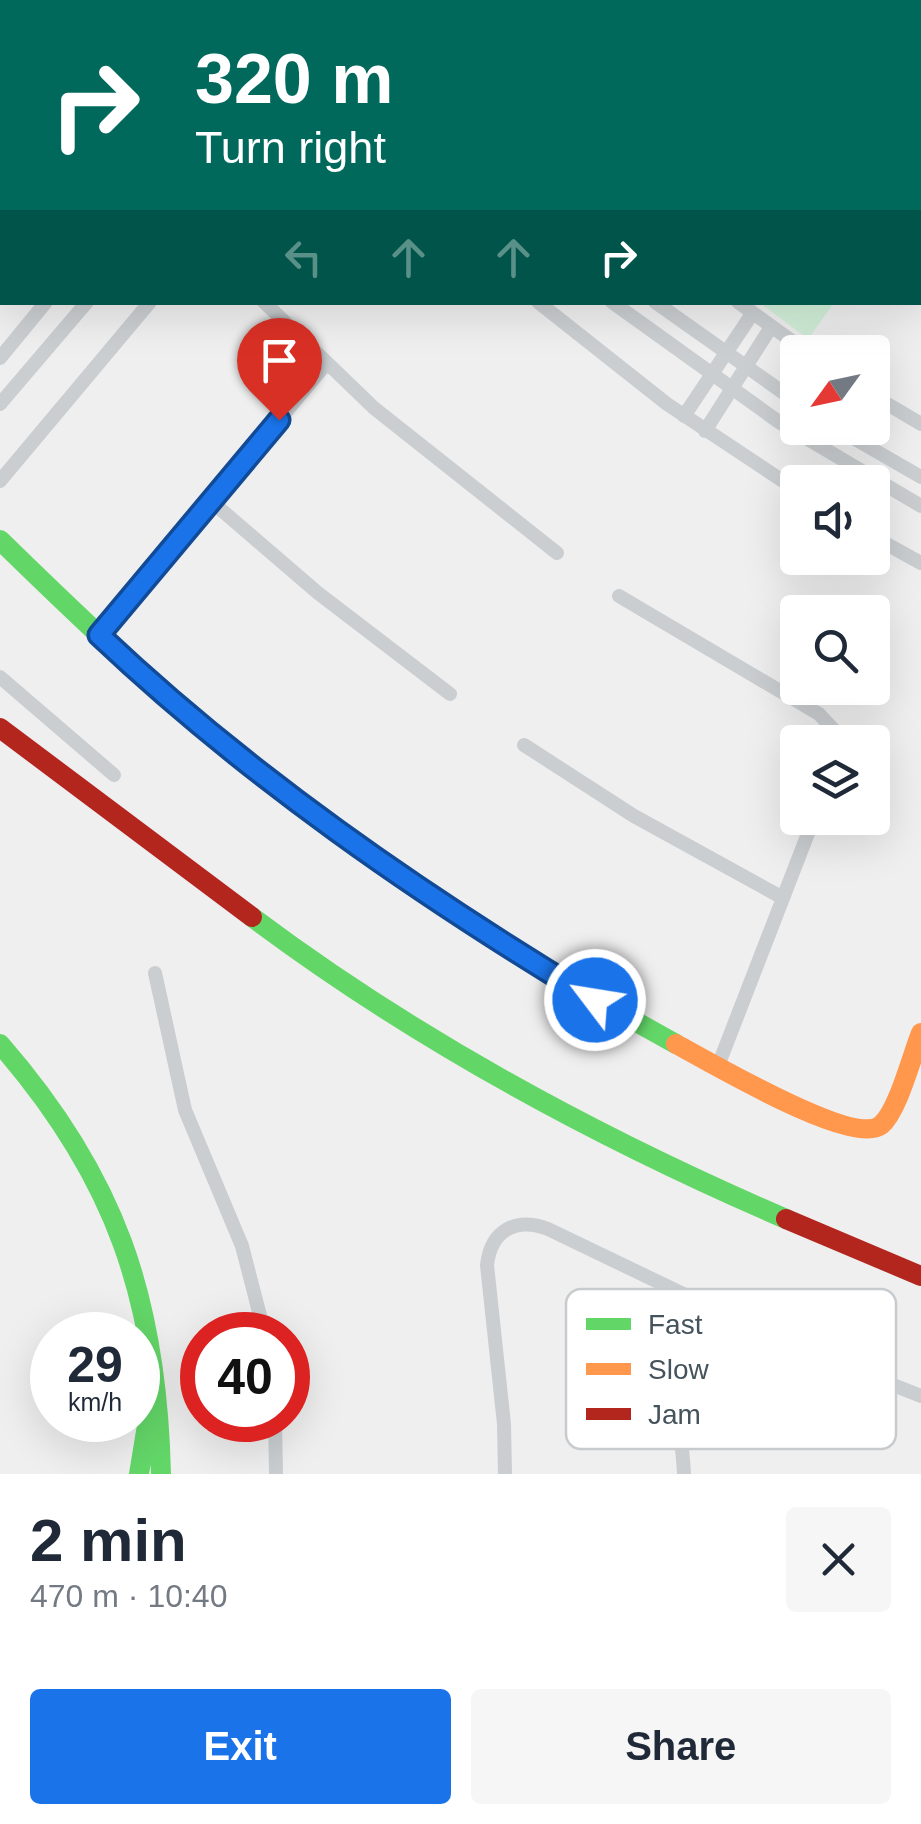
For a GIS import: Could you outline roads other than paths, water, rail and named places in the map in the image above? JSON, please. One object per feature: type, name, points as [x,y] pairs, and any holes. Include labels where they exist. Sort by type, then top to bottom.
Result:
[{"type":"main road","points":[[0,540],[99,635],[223,743],[383,864],[546,970],[718,1066],[805,1108],[868,1131],[878,1128],[889,1116],[921,1033]]},
{"type":"main road","points":[[0,728],[350,986],[514,1085],[720,1192],[921,1276]]},
{"type":"main road","points":[[0,1044],[54,1109],[106,1198],[140,1285],[145,1312]]},
{"type":"main road","points":[[160,1441],[161,1474]]},
{"type":"main road","points":[[138,1474],[143,1442]]},
{"type":"street","points":[[0,358],[44,305]]},
{"type":"street","points":[[0,404],[84,305]]},
{"type":"street","points":[[0,481],[147,305]]},
{"type":"street","points":[[267,305],[413,441],[557,554]]},
{"type":"street","points":[[542,305],[684,416],[780,479]]},
{"type":"street","points":[[616,305],[731,390],[921,506]]},
{"type":"street","points":[[659,305],[780,391]]},
{"type":"street","points":[[742,305],[783,335]]},
{"type":"street","points":[[684,416],[752,314]]},
{"type":"street","points":[[705,430],[771,327]]},
{"type":"street","points":[[99,635],[326,364]]},
{"type":"street","points":[[890,406],[921,424]]},
{"type":"street","points":[[865,445],[921,477]]},
{"type":"street","points":[[211,501],[318,593],[450,694]]},
{"type":"street","points":[[890,546],[921,563]]},
{"type":"street","points":[[619,596],[819,714],[829,725]]},
{"type":"street","points":[[0,676],[114,775]]},
{"type":"street","points":[[524,745],[634,816],[783,898]]},
{"type":"street","points":[[718,1066],[807,835]]},
{"type":"street","points":[[155,973],[182,1098],[242,1246],[259,1312]]},
{"type":"street","points":[[504,1474],[504,1424],[487,1265],[488,1250],[495,1238],[506,1228],[534,1224],[667,1289]]},
{"type":"street","points":[[896,1386],[921,1396]]},
{"type":"street","points":[[275,1442],[276,1474]]},
{"type":"street","points":[[682,1449],[684,1474]]}]
